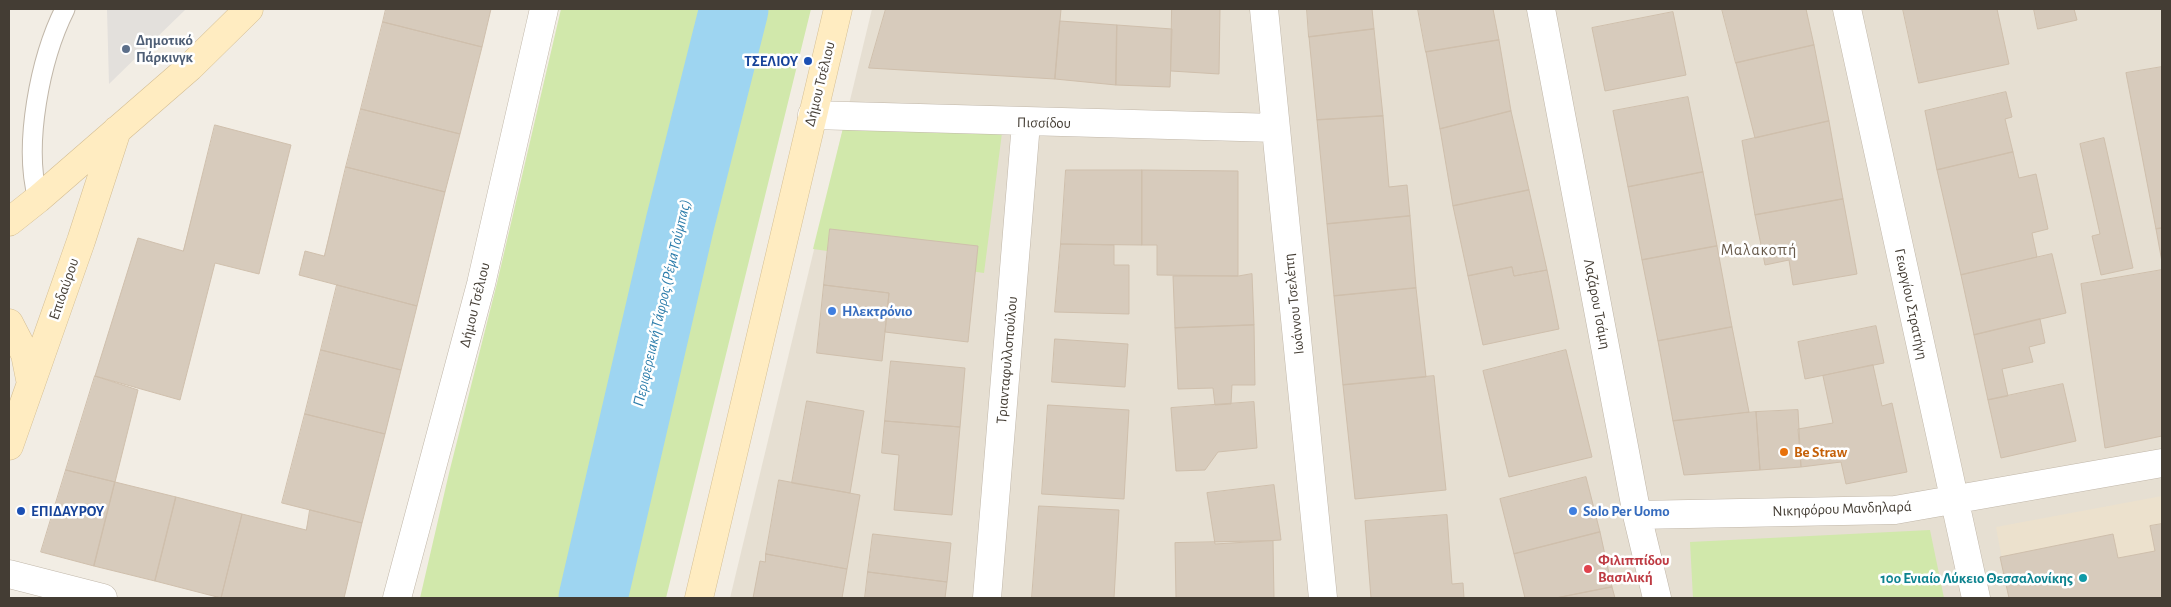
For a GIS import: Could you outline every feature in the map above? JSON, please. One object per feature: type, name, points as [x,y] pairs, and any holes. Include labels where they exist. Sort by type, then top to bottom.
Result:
[{"type":"street","points":[[9,222],[190,67],[249,9]]},
{"type":"street","name":"Δήμου Τσέλιου","points":[[397,598],[481,284],[544,9]]},
{"type":"street","name":"Δήμου Τσέλιου","points":[[699,598],[838,9]]},
{"type":"street","name":"Ιωάννου Τσελέπη","points":[[1264,9],[1323,598]]},
{"type":"street","name":"Λαζάρου Τσάμη","points":[[1541,9],[1637,515],[1657,598]]},
{"type":"street","name":"Γεωργίου Στρατήγη","points":[[1847,9],[1976,598]]},
{"type":"street","name":"Πισσίδου","points":[[812,115],[1026,123],[1276,128]]},
{"type":"street","name":"Τριανταφυλλοπούλου","points":[[988,598],[1026,123]]},
{"type":"street","name":"Επιδαύρου","points":[[9,446],[32,384],[117,130]]},
{"type":"street","points":[[9,324],[25,354],[32,384]]},
{"type":"street","name":"Νικηφόρου Μανδηλαρά","points":[[1637,515],[1895,510],[2162,463]]},
{"type":"street","points":[[9,574],[102,598]]},
{"type":"lane","points":[[38,199],[33,180],[32,158],[37,106],[46,58],[65,9]]},
{"type":"shaded area","name":"Δημοτικό Πάρκινγκ","points":[[107,9],[186,9],[109,84]]},
{"type":"shaded area","points":[[872,9],[2162,9],[2162,598],[730,598]]},
{"type":"shaded area","points":[[2162,496],[2162,598],[2009,598],[1996,527]]},
{"type":"green space","points":[[561,9],[811,9],[666,598],[420,598],[449,473],[497,283]]},
{"type":"green space","points":[[1003,125],[984,273],[813,249],[843,128]]},
{"type":"green space","points":[[1930,530],[1944,598],[1693,598],[1690,542]]},
{"type":"building","points":[[386,9],[491,9],[482,47],[383,22]]},
{"type":"building","points":[[886,9],[1061,9],[1055,79],[869,68]]},
{"type":"building","points":[[1172,9],[1220,9],[1219,74],[1171,71]]},
{"type":"building","points":[[1307,9],[1372,9],[1374,29],[1309,37]]},
{"type":"building","points":[[1418,9],[1493,9],[1499,40],[1426,52]]},
{"type":"building","points":[[1722,9],[1806,9],[1814,45],[1736,63]]},
{"type":"building","points":[[1903,9],[1997,9],[2009,64],[1919,83]]},
{"type":"building","points":[[2034,9],[2074,9],[2077,20],[2038,29]]},
{"type":"building","points":[[1673,12],[1686,75],[1605,91],[1592,28]]},
{"type":"building","points":[[1060,21],[1117,25],[1116,85],[1055,79]]},
{"type":"building","points":[[383,22],[482,47],[460,134],[361,109]]},
{"type":"building","points":[[1117,25],[1172,29],[1170,87],[1116,85]]},
{"type":"building","points":[[1374,29],[1383,116],[1317,120],[1309,37]]},
{"type":"building","points":[[1499,40],[1511,111],[1440,129],[1426,52]]},
{"type":"building","points":[[1814,45],[1829,121],[1755,138],[1736,63]]},
{"type":"building","points":[[2162,67],[2162,228],[2156,229],[2126,73]]},
{"type":"building","points":[[2006,92],[2012,117],[2005,119],[2013,152],[1937,170],[1925,111]]},
{"type":"building","points":[[1688,97],[1703,172],[1628,187],[1613,111]]},
{"type":"building","points":[[361,109],[460,134],[445,192],[346,167]]},
{"type":"building","points":[[1511,111],[1529,190],[1453,206],[1440,129]]},
{"type":"building","points":[[1383,116],[1389,187],[1407,185],[1410,216],[1327,224],[1317,120]]},
{"type":"building","points":[[1829,121],[1843,199],[1755,215],[1742,141]]},
{"type":"building","points":[[215,125],[291,145],[259,274],[215,263],[180,400],[95,376],[138,238],[183,251]]},
{"type":"building","points":[[2104,138],[2133,268],[2101,275],[2092,236],[2100,234],[2080,144]]},
{"type":"building","points":[[2013,152],[2019,178],[2036,174],[2048,229],[2032,233],[2037,257],[1961,275],[1937,170]]},
{"type":"building","points":[[346,167],[445,192],[417,306],[299,275],[305,251],[324,256]]},
{"type":"building","points":[[1066,170],[1142,170],[1142,245],[1061,244]]},
{"type":"building","points":[[1142,170],[1238,171],[1238,276],[1157,275],[1157,245],[1142,245]]},
{"type":"building","points":[[1703,172],[1717,246],[1642,260],[1628,187]]},
{"type":"building","points":[[1529,190],[1547,270],[1514,276],[1512,267],[1468,276],[1453,206]]},
{"type":"building","points":[[1843,199],[1857,274],[1793,285],[1789,260],[1765,265],[1755,215]]},
{"type":"building","points":[[1410,216],[1416,288],[1334,296],[1327,224]]},
{"type":"building","points":[[2162,228],[2162,262],[2156,229]]},
{"type":"building","points":[[830,229],[978,246],[968,342],[885,332],[889,293],[824,285]]},
{"type":"building","points":[[1061,244],[1114,245],[1114,265],[1129,265],[1129,314],[1055,312]]},
{"type":"building","points":[[1717,246],[1732,327],[1658,341],[1642,260]]},
{"type":"building","points":[[2052,254],[2066,313],[1974,335],[1961,275]]},
{"type":"building","points":[[1512,267],[1514,276],[1547,270],[1559,329],[1483,345],[1468,276]]},
{"type":"building","points":[[2162,270],[2162,436],[2105,448],[2081,284]]},
{"type":"building","points":[[1252,274],[1254,325],[1175,328],[1173,276],[1238,276]]},
{"type":"building","points":[[337,285],[417,306],[401,370],[321,350]]},
{"type":"building","points":[[824,285],[889,293],[882,361],[817,353]]},
{"type":"building","points":[[1416,288],[1426,377],[1343,385],[1334,296]]},
{"type":"building","points":[[2040,319],[2045,343],[2029,347],[2033,362],[2002,369],[2008,396],[1988,400],[1974,335]]},
{"type":"building","points":[[1254,325],[1255,385],[1232,385],[1231,404],[1215,405],[1213,388],[1178,389],[1175,328]]},
{"type":"building","points":[[1876,326],[1884,363],[1805,379],[1798,342]]},
{"type":"building","points":[[1732,327],[1749,412],[1673,421],[1658,341]]},
{"type":"building","points":[[1055,339],[1128,344],[1125,387],[1052,382]]},
{"type":"building","points":[[321,350],[401,370],[385,434],[305,414]]},
{"type":"building","points":[[1566,350],[1592,457],[1509,477],[1483,371]]},
{"type":"building","points":[[891,361],[965,368],[960,427],[885,421]]},
{"type":"building","points":[[1873,365],[1882,406],[1892,403],[1907,472],[1846,484],[1841,462],[1801,467],[1798,429],[1833,423],[1823,376]]},
{"type":"building","points":[[95,376],[138,390],[115,482],[66,470]]},
{"type":"building","points":[[1434,376],[1446,490],[1355,499],[1343,385]]},
{"type":"building","points":[[2063,384],[2076,441],[2001,458],[1988,400]]},
{"type":"building","points":[[807,401],[864,411],[850,493],[792,483]]},
{"type":"building","points":[[1254,402],[1257,448],[1218,452],[1205,470],[1176,471],[1171,408]]},
{"type":"building","points":[[1048,405],[1129,410],[1124,499],[1042,494]]},
{"type":"building","points":[[1798,410],[1801,467],[1760,470],[1756,412]]},
{"type":"building","points":[[1756,412],[1760,470],[1684,475],[1673,421]]},
{"type":"building","points":[[305,414],[385,434],[362,523],[282,503]]},
{"type":"building","points":[[885,421],[960,427],[952,515],[894,510],[899,455],[882,453]]},
{"type":"building","points":[[66,470],[115,482],[94,566],[41,552]]},
{"type":"building","points":[[1586,477],[1600,532],[1514,554],[1500,499]]},
{"type":"building","points":[[779,480],[860,495],[847,569],[766,554]]},
{"type":"building","points":[[115,482],[176,497],[155,581],[94,566]]},
{"type":"building","points":[[1274,485],[1281,540],[1215,544],[1207,493]]},
{"type":"building","points":[[176,497],[242,514],[221,598],[155,581]]},
{"type":"building","points":[[1039,506],[1119,510],[1114,598],[1032,598]]},
{"type":"building","points":[[310,510],[362,523],[344,598],[221,598],[242,514],[306,530]]},
{"type":"building","points":[[1447,515],[1452,584],[1463,583],[1464,598],[1371,598],[1365,521]]},
{"type":"building","name":"10ο Ενιαίο Λύκειο Θεσσαλονίκης","points":[[2162,524],[2162,598],[2009,598],[2000,557],[2113,534],[2118,558],[2155,551],[2150,526]]},
{"type":"building","points":[[1600,532],[1612,587],[1556,598],[1525,598],[1514,554]]},
{"type":"building","points":[[873,534],[951,543],[947,582],[868,572]]},
{"type":"building","points":[[1273,541],[1274,598],[1176,598],[1175,543]]},
{"type":"building","points":[[766,554],[847,569],[842,598],[753,598],[760,561],[765,562]]},
{"type":"building","points":[[868,572],[947,582],[945,598],[865,598]]},
{"type":"building","points":[[1612,587],[1615,598],[1556,598]]},
{"type":"waterway","name":"Περιφερειακή Τάφρος (Ρέμα Τούμπας)","points":[[593,598],[680,223],[734,9]]},
{"type":"place","name":"Δημοτικό Πάρκινγκ","points":[[126,49]]},
{"type":"place","name":"ΤΣΕΛΙΟΥ","points":[[808,61]]},
{"type":"place","name":"Ηλεκτρόνιο","points":[[832,311]]},
{"type":"place","name":"Be Straw","points":[[1784,452]]},
{"type":"place","name":"ΕΠΙΔΑΥΡΟΥ","points":[[21,511]]},
{"type":"place","name":"Solo Per Uomo","points":[[1573,511]]},
{"type":"place","name":"Φιλιππίδου Βασιλική","points":[[1588,569]]},
{"type":"place","name":"10ο Ενιαίο Λύκειο Θεσσαλονίκης","points":[[2083,578]]},
{"type":"district","name":"Μαλακοπή","points":[[1759,250]]}]
